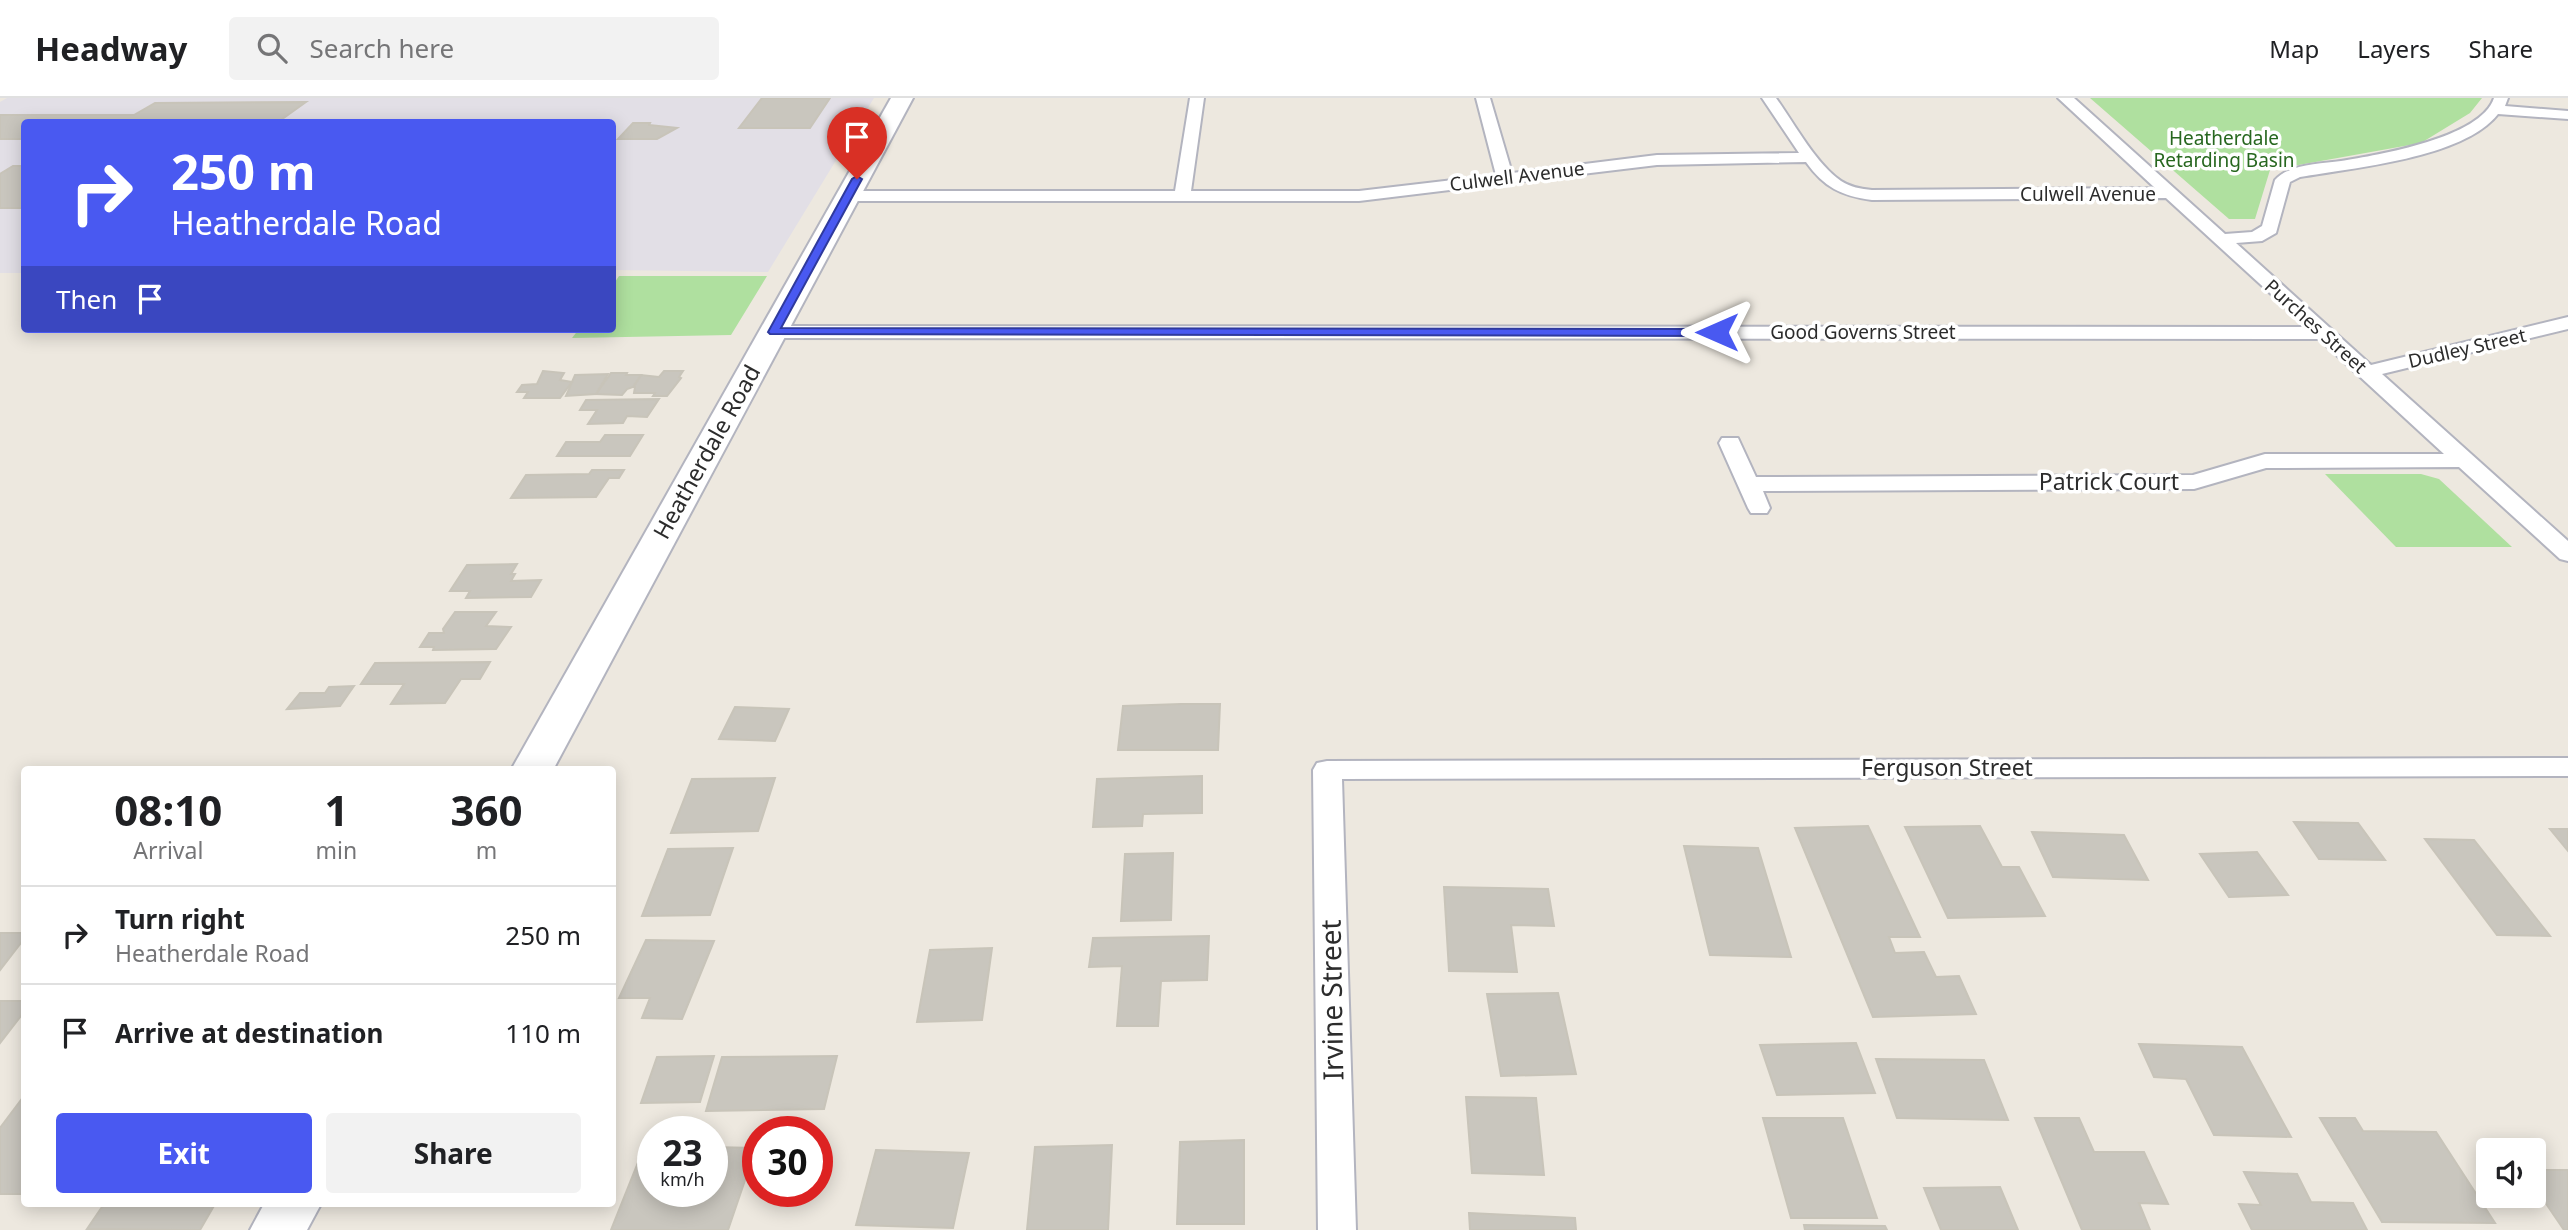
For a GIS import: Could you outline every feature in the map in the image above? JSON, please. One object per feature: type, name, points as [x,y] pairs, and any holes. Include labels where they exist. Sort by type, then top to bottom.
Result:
[{"type":"main road","name":"Heatherdale Road","points":[[533,766],[902,98]]},
{"type":"main road","points":[[278,1230],[291,1207]]},
{"type":"street","points":[[1182,196],[1197,98]]},
{"type":"street","points":[[1483,98],[1505,177]]},
{"type":"street","points":[[1769,98],[1810,157]]},
{"type":"street","name":"Purches Street","points":[[2064,98],[2568,554]]},
{"type":"street","points":[[2220,239],[2256,237],[2270,229],[2283,180],[2296,173],[2434,148],[2470,131],[2499,104],[2568,115]]},
{"type":"street","name":"Culwell Avenue","points":[[849,196],[1359,196],[1657,160],[1810,157],[1831,184],[1846,192],[1872,195],[2169,193]]},
{"type":"street","name":"Dudley Street","points":[[2367,372],[2568,323]]},
{"type":"street","name":"Good Governs Street","points":[[774,332],[2323,332]]},
{"type":"street","points":[[1730,443],[1759,508]]},
{"type":"street","name":"Patrick Court","points":[[1749,484],[2194,482],[2265,461],[2466,460]]},
{"type":"street","name":"Ferguson Street","points":[[1327,770],[2568,767]]},
{"type":"street","name":"Irvine Street","points":[[1327,770],[1338,1230]]},
{"type":"shaded area","points":[[7,98],[874,98],[768,272],[616,270],[616,119],[21,119],[21,273],[0,273],[0,102]]},
{"type":"green space","name":"Heatherdale Retarding Basin","points":[[2090,98],[2482,98],[2470,113],[2421,143],[2270,170],[2255,219],[2229,219]]},
{"type":"green space","points":[[619,276],[767,276],[731,335],[572,338],[576,333],[616,333],[616,280]]},
{"type":"green space","points":[[2325,474],[2421,474],[2439,479],[2512,547],[2396,547]]},
{"type":"building","points":[[762,98],[830,98],[810,128],[739,128]]},
{"type":"building","points":[[306,102],[282,119],[21,119],[21,139],[0,139],[0,115],[134,115],[155,103]]},
{"type":"building","points":[[633,123],[677,128],[657,139],[618,139]]},
{"type":"building","points":[[13,166],[21,166],[21,208],[0,208],[0,174]]},
{"type":"building","points":[[543,371],[564,373],[560,380],[572,382],[560,398],[524,398],[528,392],[517,392],[522,385],[537,384]]},
{"type":"building","points":[[664,371],[683,371],[667,396],[634,393],[633,387],[641,375],[659,377]]},
{"type":"building","points":[[611,373],[641,375],[633,387],[622,395],[596,394]]},
{"type":"building","points":[[608,374],[596,394],[566,396],[575,375]]},
{"type":"building","points":[[659,399],[647,417],[627,416],[623,423],[588,424],[597,410],[580,410],[586,400]]},
{"type":"building","points":[[605,435],[643,435],[630,456],[557,456],[566,442],[600,442]]},
{"type":"building","points":[[592,470],[624,470],[619,478],[609,478],[596,497],[511,498],[526,475],[589,474]]},
{"type":"building","points":[[517,564],[511,574],[515,574],[511,581],[541,580],[531,597],[466,598],[470,591],[450,591],[467,565]]},
{"type":"building","points":[[455,612],[496,612],[486,626],[511,627],[496,649],[433,650],[434,647],[420,647],[429,633],[444,633],[443,629]]},
{"type":"building","points":[[490,662],[480,679],[461,679],[445,703],[391,704],[404,684],[361,684],[375,663]]},
{"type":"building","points":[[354,686],[340,706],[287,709],[300,693],[325,693],[329,687]]},
{"type":"building","points":[[1220,704],[1218,750],[1118,750],[1123,706]]},
{"type":"building","points":[[735,707],[789,709],[775,741],[719,739]]},
{"type":"building","points":[[1202,776],[1202,813],[1143,814],[1142,826],[1093,827],[1097,779]]},
{"type":"building","points":[[775,778],[758,831],[671,833],[692,779]]},
{"type":"building","points":[[2294,822],[2358,823],[2385,860],[2319,859]]},
{"type":"building","points":[[1868,826],[1920,937],[1889,937],[1895,953],[1924,952],[1936,977],[1959,976],[1976,1014],[1873,1017],[1795,828]]},
{"type":"building","points":[[1980,826],[2002,867],[2019,867],[2045,916],[1948,918],[1905,827]]},
{"type":"building","points":[[2550,829],[2568,829],[2568,851]]},
{"type":"building","points":[[2032,832],[2124,835],[2148,880],[2053,877]]},
{"type":"building","points":[[2425,839],[2474,840],[2550,936],[2497,935]]},
{"type":"building","points":[[1684,846],[1758,848],[1791,957],[1710,955]]},
{"type":"building","points":[[733,848],[710,915],[642,916],[668,849]]},
{"type":"building","points":[[2257,852],[2288,895],[2229,897],[2200,854]]},
{"type":"building","points":[[1173,853],[1171,920],[1121,921],[1125,854]]},
{"type":"building","points":[[1444,887],[1548,889],[1554,926],[1511,925],[1517,972],[1449,971]]},
{"type":"building","points":[[0,933],[21,933],[21,943],[0,970]]},
{"type":"building","points":[[1209,936],[1207,980],[1161,981],[1158,1026],[1117,1026],[1122,966],[1089,967],[1093,938]]},
{"type":"building","points":[[646,940],[714,941],[682,1019],[642,1018],[650,998],[619,998]]},
{"type":"building","points":[[992,948],[982,1020],[917,1022],[930,950]]},
{"type":"building","points":[[1558,993],[1576,1074],[1501,1076],[1487,994]]},
{"type":"building","points":[[0,1001],[21,1001],[21,1016],[0,1043]]},
{"type":"building","points":[[1856,1043],[1875,1093],[1777,1095],[1760,1045]]},
{"type":"building","points":[[2139,1044],[2242,1047],[2291,1137],[2214,1135],[2186,1079],[2154,1077]]},
{"type":"building","points":[[714,1056],[700,1102],[641,1103],[657,1057]]},
{"type":"building","points":[[837,1056],[824,1109],[706,1111],[722,1057]]},
{"type":"building","points":[[1876,1059],[1984,1060],[2008,1120],[1897,1118]]},
{"type":"building","points":[[1466,1097],[1536,1098],[1544,1175],[1472,1173]]},
{"type":"building","points":[[21,1100],[21,1194],[0,1194],[0,1128]]},
{"type":"building","points":[[1763,1118],[1843,1118],[1877,1218],[1791,1218]]},
{"type":"building","points":[[2035,1118],[2079,1118],[2094,1152],[2144,1152],[2168,1204],[2139,1203],[2150,1230],[2082,1230]]},
{"type":"building","points":[[2320,1118],[2355,1118],[2363,1131],[2436,1132],[2476,1194],[2476,1208],[2485,1208],[2495,1223],[2382,1222]]},
{"type":"building","points":[[1244,1140],[1244,1224],[1177,1224],[1180,1142]]},
{"type":"building","points":[[1112,1145],[1108,1230],[1027,1230],[1035,1147]]},
{"type":"building","points":[[728,1147],[742,1148],[742,1189],[728,1230],[611,1230],[637,1165],[637,1207],[728,1207]]},
{"type":"building","points":[[876,1150],[969,1153],[953,1228],[856,1225]]},
{"type":"building","points":[[2546,1170],[2568,1170],[2568,1230],[2564,1230],[2546,1204]]},
{"type":"building","points":[[2244,1172],[2297,1174],[2311,1202],[2353,1203],[2367,1230],[2252,1230],[2239,1204],[2261,1205]]},
{"type":"building","points":[[2000,1187],[2018,1230],[1941,1230],[1924,1188]]},
{"type":"building","points":[[102,1207],[213,1207],[200,1230],[87,1229]]},
{"type":"building","points":[[1469,1213],[1575,1218],[1576,1230],[1470,1230]]},
{"type":"building","points":[[1804,1225],[1885,1226],[1887,1230],[1805,1230]]},
{"type":"route","points":[[857,179],[774,332],[1717,332]]}]
